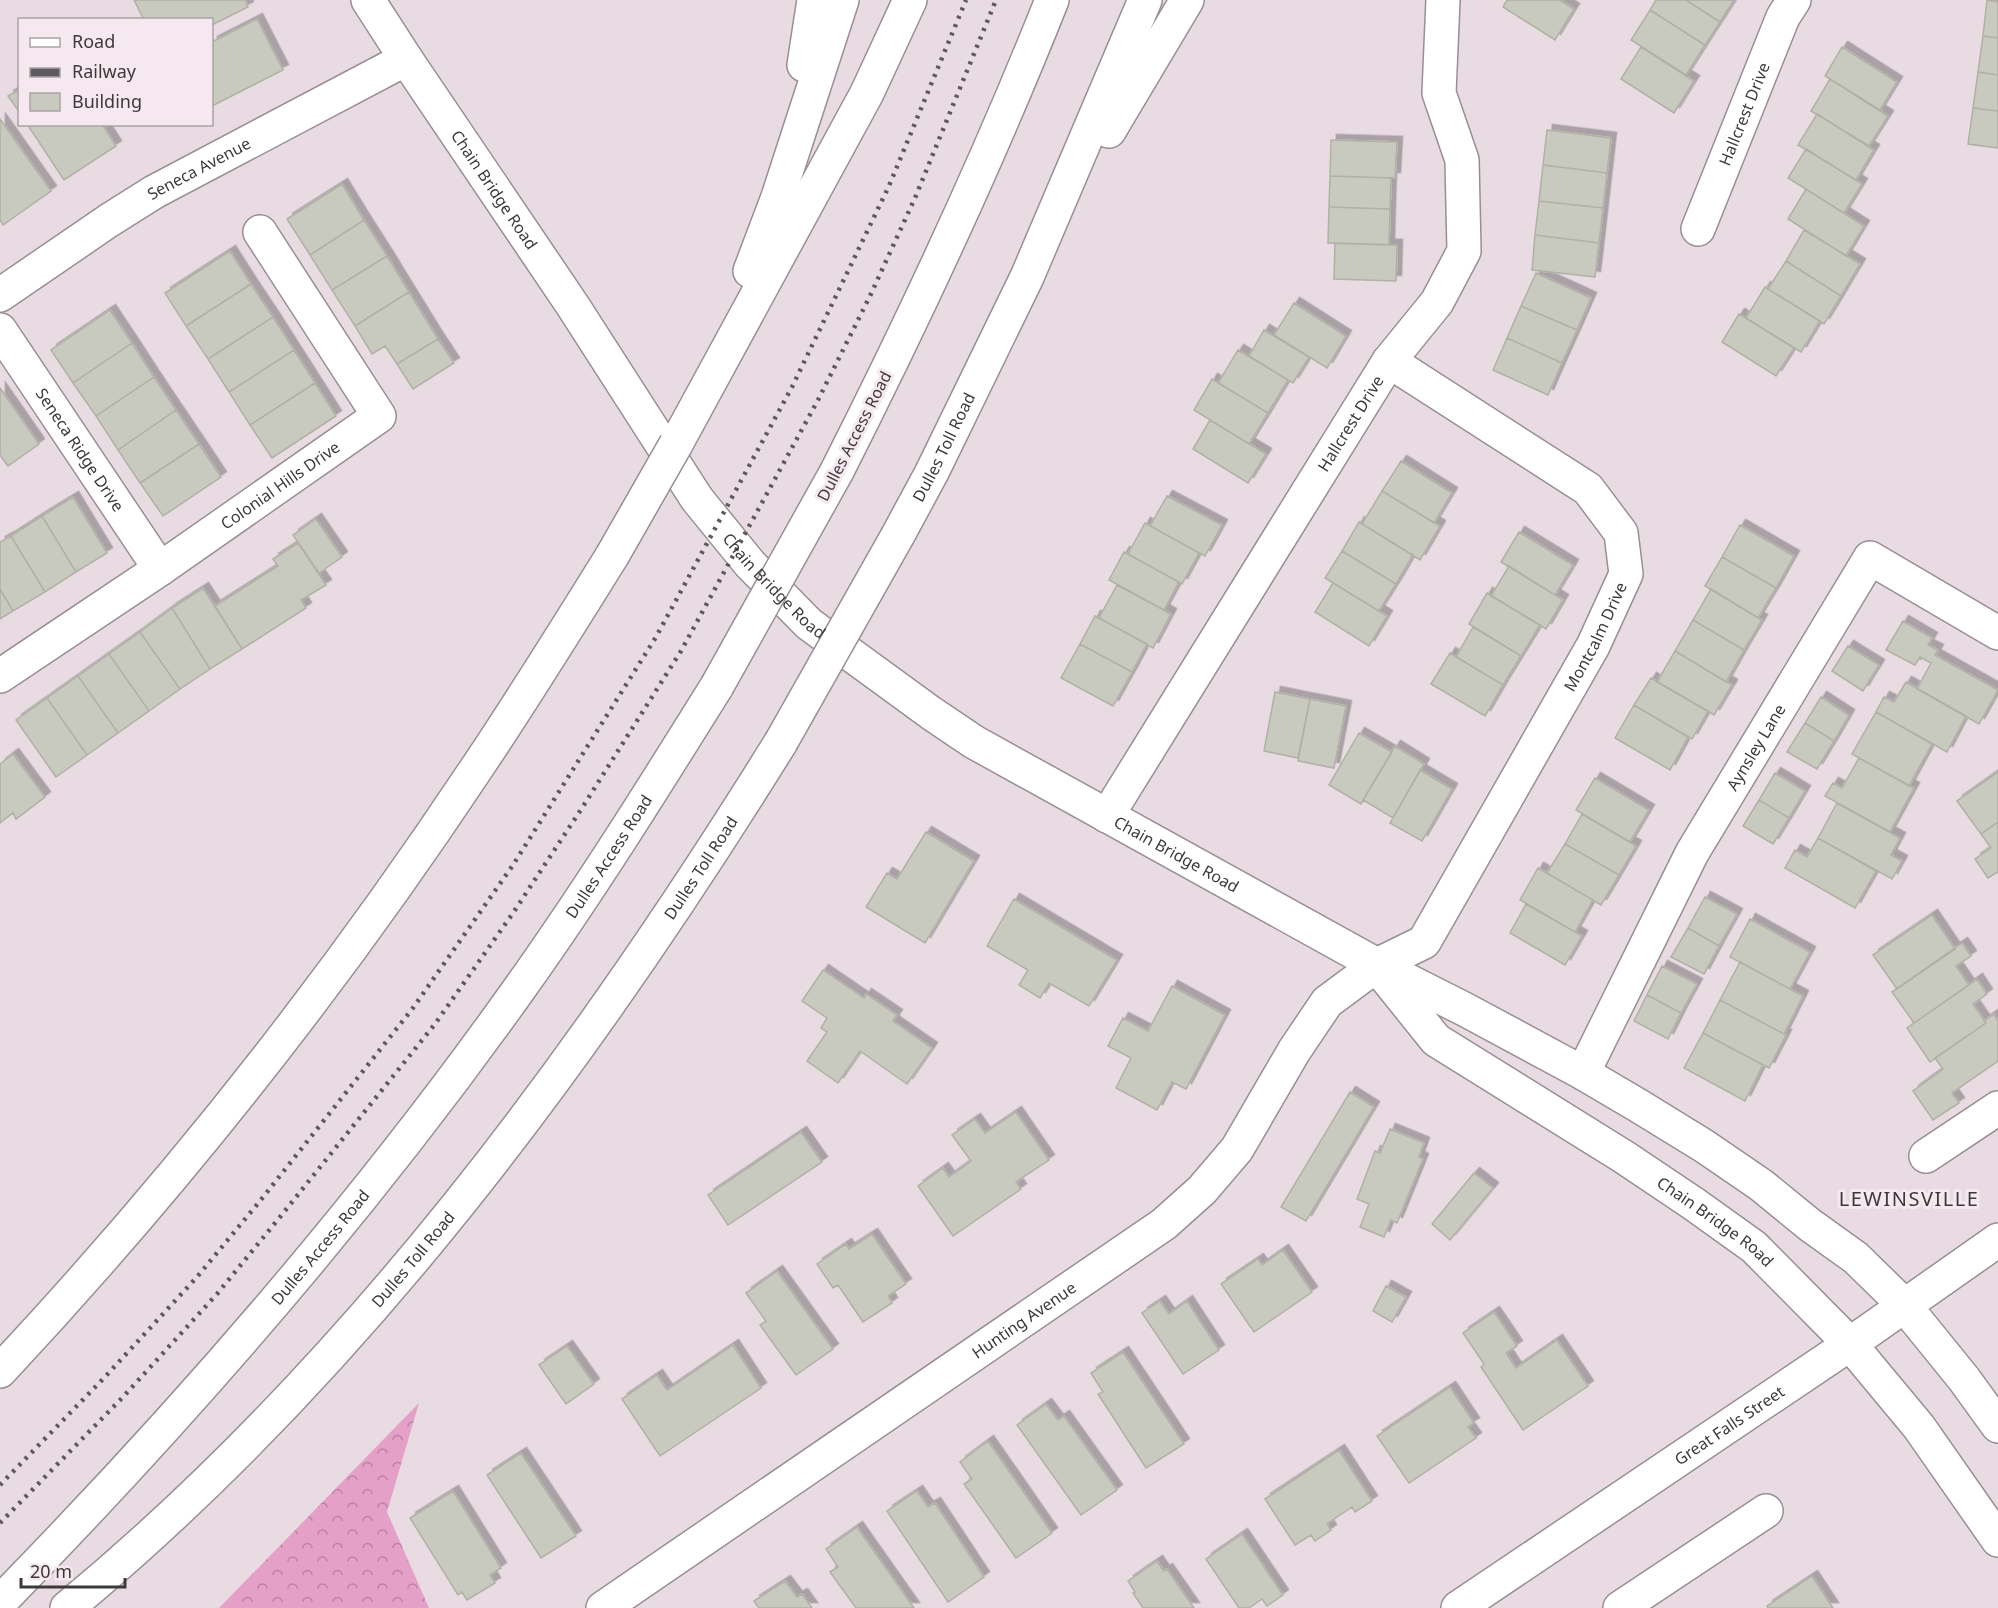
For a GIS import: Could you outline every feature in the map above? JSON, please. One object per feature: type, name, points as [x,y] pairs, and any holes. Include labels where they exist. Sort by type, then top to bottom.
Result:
[{"type":"main road","name":"Chain Bridge Road","points":[[368,0],[555,278],[697,499],[750,564],[809,624],[931,714],[974,742],[1377,965],[1583,1073],[1704,1146],[1761,1185],[1810,1225],[1857,1258],[1904,1305],[1964,1379],[1998,1426]]},
{"type":"main road","points":[[778,196],[801,81],[814,0]]},
{"type":"main road","points":[[732,328],[842,0]]},
{"type":"main road","points":[[0,1371],[182,1165],[308,1005],[474,773],[612,555],[676,444],[732,328],[867,93],[910,0]]},
{"type":"main road","name":"Dulles Access Road","points":[[0,1602],[134,1460],[235,1348],[332,1233],[425,1116],[521,986],[627,832],[717,686],[837,471],[924,296],[1012,100],[1052,0]]},
{"type":"main road","name":"Dulles Toll Road","points":[[68,1608],[107,1576],[239,1452],[366,1315],[465,1196],[586,1036],[699,871],[781,742],[932,472],[1027,277],[1145,0]]},
{"type":"main road","points":[[1027,277],[1187,0]]},
{"type":"main road","name":"Hallcrest Drive","points":[[1107,816],[1389,362],[1437,302],[1464,251],[1462,160],[1438,93],[1443,0]]},
{"type":"main road","name":"Hallcrest Drive","points":[[1698,229],[1783,17],[1794,0]]},
{"type":"main road","name":"Seneca Avenue","points":[[0,296],[154,192],[406,59]]},
{"type":"main road","name":"Colonial Hills Drive","points":[[0,676],[160,569],[379,416],[260,232]]},
{"type":"main road","name":"Seneca Ridge Drive","points":[[0,330],[160,569]]},
{"type":"main road","name":"Montcalm Drive","points":[[1377,965],[1424,942],[1593,646],[1626,574],[1621,533],[1588,489],[1389,362]]},
{"type":"main road","name":"Aynsley Lane","points":[[1583,1073],[1692,853],[1870,558],[1998,633]]},
{"type":"main road","name":"Chain Bridge Road","points":[[1377,965],[1436,1040],[1624,1157],[1694,1203],[1754,1247],[1850,1344],[1919,1427],[1998,1540]]},
{"type":"main road","name":"Hunting Avenue","points":[[603,1608],[1164,1224],[1202,1190],[1237,1149],[1326,1002],[1377,965]]},
{"type":"main road","points":[[1926,1156],[1998,1108]]},
{"type":"main road","name":"Great Falls Street","points":[[1458,1608],[1850,1344],[1998,1240]]},
{"type":"main road","points":[[1620,1608],[1766,1511]]},
{"type":"green space","points":[[419,1403],[387,1512],[429,1608],[219,1608]]},
{"type":"building","points":[[134,0],[245,0],[248,7],[213,24],[213,18],[143,18]]},
{"type":"building","points":[[1507,0],[1560,0],[1574,9],[1555,40],[1503,7]]},
{"type":"building","points":[[1656,0],[1686,0],[1720,22],[1705,45],[1650,10]]},
{"type":"building","points":[[1686,0],[1734,0],[1720,22]]},
{"type":"building","points":[[1987,0],[1998,2],[1998,38],[1983,36]]},
{"type":"building","points":[[1650,10],[1705,45],[1686,75],[1631,40]]},
{"type":"building","points":[[257,19],[283,70],[213,105],[213,41]]},
{"type":"building","points":[[1983,36],[1998,38],[1998,75],[1978,72]]},
{"type":"building","points":[[1641,47],[1694,81],[1674,113],[1621,79]]},
{"type":"building","points":[[1842,47],[1897,82],[1880,110],[1825,76]]},
{"type":"building","points":[[1978,72],[1998,75],[1998,111],[1973,108]]},
{"type":"building","points":[[1830,79],[1888,116],[1869,146],[1811,111]]},
{"type":"building","points":[[18,90],[18,110],[8,96]]},
{"type":"building","points":[[1973,108],[1998,111],[1998,148],[1968,144]]},
{"type":"building","points":[[1817,114],[1874,150],[1856,180],[1798,145]]},
{"type":"building","points":[[0,119],[51,191],[3,225],[0,220]]},
{"type":"building","points":[[28,126],[103,126],[116,146],[64,180]]},
{"type":"building","points":[[1547,130],[1611,138],[1607,173],[1543,165]]},
{"type":"building","points":[[1331,140],[1397,142],[1395,178],[1330,176]]},
{"type":"building","points":[[1806,149],[1862,184],[1844,213],[1788,178]]},
{"type":"building","points":[[1543,165],[1607,173],[1603,208],[1539,201]]},
{"type":"building","points":[[1330,176],[1391,178],[1390,209],[1329,207]]},
{"type":"building","points":[[342,184],[364,220],[310,255],[287,219]]},
{"type":"building","points":[[1806,189],[1864,226],[1846,256],[1788,219]]},
{"type":"building","points":[[1539,201],[1603,208],[1599,243],[1535,235]]},
{"type":"building","points":[[1329,207],[1390,209],[1389,245],[1328,243]]},
{"type":"building","points":[[364,220],[387,256],[332,290],[310,255]]},
{"type":"building","points":[[1804,230],[1860,264],[1841,296],[1786,261]]},
{"type":"building","points":[[1535,235],[1599,243],[1595,277],[1532,270]]},
{"type":"building","points":[[1335,243],[1397,245],[1396,281],[1334,279]]},
{"type":"building","points":[[230,251],[251,284],[186,326],[165,293]]},
{"type":"building","points":[[387,256],[409,292],[355,326],[332,290]]},
{"type":"building","points":[[1786,261],[1841,296],[1824,324],[1768,289]]},
{"type":"building","points":[[1536,273],[1591,298],[1577,330],[1521,306]]},
{"type":"building","points":[[251,284],[273,317],[208,359],[186,326]]},
{"type":"building","points":[[1765,287],[1820,321],[1801,352],[1746,318]]},
{"type":"building","points":[[409,292],[438,339],[397,364],[385,346],[372,354],[355,326]]},
{"type":"building","points":[[1294,303],[1346,336],[1327,368],[1274,335]]},
{"type":"building","points":[[1521,306],[1577,330],[1562,363],[1507,338]]},
{"type":"building","points":[[110,310],[132,343],[73,383],[51,350]]},
{"type":"building","points":[[1739,314],[1794,348],[1776,376],[1722,342]]},
{"type":"building","points":[[273,317],[294,350],[229,392],[208,359]]},
{"type":"building","points":[[1264,330],[1309,357],[1293,383],[1249,356]]},
{"type":"building","points":[[1507,338],[1562,363],[1548,395],[1493,370]]},
{"type":"building","points":[[438,339],[454,363],[413,389],[397,364]]},
{"type":"building","points":[[132,343],[154,377],[96,416],[73,383]]},
{"type":"building","points":[[294,350],[315,383],[250,425],[229,392]]},
{"type":"building","points":[[1238,350],[1288,380],[1268,413],[1218,383]]},
{"type":"building","points":[[154,377],[176,410],[118,450],[96,416]]},
{"type":"building","points":[[1212,379],[1268,413],[1249,444],[1194,410]]},
{"type":"building","points":[[315,383],[336,416],[272,458],[250,425]]},
{"type":"building","points":[[0,388],[39,444],[8,466],[0,455]]},
{"type":"building","points":[[176,410],[199,444],[140,483],[118,450]]},
{"type":"building","points":[[1210,420],[1266,454],[1248,483],[1193,449]]},
{"type":"building","points":[[199,444],[221,477],[163,516],[140,483]]},
{"type":"building","points":[[1401,461],[1452,493],[1434,523],[1382,491]]},
{"type":"building","points":[[1382,491],[1440,526],[1420,560],[1362,524]]},
{"type":"building","points":[[1167,496],[1222,525],[1205,556],[1150,526]]},
{"type":"building","points":[[73,497],[107,553],[76,572],[42,516]]},
{"type":"building","points":[[42,516],[76,572],[45,592],[11,536]]},
{"type":"building","points":[[316,519],[342,557],[319,573],[293,535]]},
{"type":"building","points":[[1359,522],[1413,555],[1396,584],[1342,551]]},
{"type":"building","points":[[1145,523],[1199,553],[1182,584],[1128,554]]},
{"type":"building","points":[[1740,525],[1794,556],[1776,588],[1722,557]]},
{"type":"building","points":[[1519,532],[1573,565],[1555,595],[1501,562]]},
{"type":"building","points":[[11,536],[45,592],[13,611],[0,589],[0,542]]},
{"type":"building","points":[[298,543],[326,585],[301,600],[306,608],[242,649],[215,606],[278,566],[273,559]]},
{"type":"building","points":[[1342,551],[1396,584],[1379,611],[1325,578]]},
{"type":"building","points":[[1124,552],[1179,582],[1164,610],[1109,580]]},
{"type":"building","points":[[1722,557],[1776,588],[1758,618],[1705,586]]},
{"type":"building","points":[[1509,566],[1563,600],[1546,629],[1491,596]]},
{"type":"building","points":[[1333,583],[1387,616],[1369,646],[1315,612]]},
{"type":"building","points":[[1117,585],[1171,614],[1153,648],[1099,618]]},
{"type":"building","points":[[203,588],[242,649],[210,669],[172,608]]},
{"type":"building","points":[[0,589],[13,611],[0,619]]},
{"type":"building","points":[[1711,589],[1762,620],[1744,650],[1693,620]]},
{"type":"building","points":[[1487,593],[1540,625],[1521,656],[1469,624]]},
{"type":"building","points":[[172,608],[210,669],[180,689],[140,632]]},
{"type":"building","points":[[1095,616],[1147,644],[1132,672],[1080,644]]},
{"type":"building","points":[[1693,620],[1744,650],[1726,682],[1675,651]]},
{"type":"building","points":[[1903,621],[1932,638],[1928,645],[1938,650],[1935,655],[1998,690],[1979,724],[1917,689],[1931,663],[1920,657],[1915,665],[1886,650]]},
{"type":"building","points":[[1473,627],[1521,656],[1503,685],[1456,657]]},
{"type":"building","points":[[140,632],[180,689],[149,711],[109,654]]},
{"type":"building","points":[[1080,644],[1132,672],[1113,706],[1061,678]]},
{"type":"building","points":[[1848,646],[1879,665],[1863,691],[1832,671]]},
{"type":"building","points":[[1675,651],[1732,685],[1714,715],[1657,682]]},
{"type":"building","points":[[1450,653],[1503,685],[1485,716],[1431,684]]},
{"type":"building","points":[[109,654],[149,711],[118,733],[78,676]]},
{"type":"building","points":[[78,676],[118,733],[87,755],[47,698]]},
{"type":"building","points":[[1651,678],[1708,711],[1692,739],[1634,705]]},
{"type":"building","points":[[1906,682],[1966,716],[1947,752],[1876,712],[1884,697],[1894,702]]},
{"type":"building","points":[[1275,692],[1310,699],[1298,758],[1264,751]]},
{"type":"building","points":[[1821,697],[1849,715],[1834,741],[1805,723]]},
{"type":"building","points":[[47,698],[87,755],[56,777],[16,720]]},
{"type":"building","points":[[1310,699],[1346,706],[1334,768],[1298,761]]},
{"type":"building","points":[[1634,705],[1688,737],[1670,770],[1615,738]]},
{"type":"building","points":[[1876,712],[1932,744],[1909,786],[1852,754]]},
{"type":"building","points":[[1805,723],[1834,741],[1817,769],[1787,752]]},
{"type":"building","points":[[1359,733],[1392,752],[1361,804],[1329,785]]},
{"type":"building","points":[[1395,746],[1424,764],[1393,818],[1363,800]]},
{"type":"building","points":[[13,754],[45,797],[16,819],[13,813],[0,823],[0,764]]},
{"type":"building","points":[[1859,758],[1914,788],[1890,832],[1825,796],[1833,783],[1842,788]]},
{"type":"building","points":[[1420,770],[1452,789],[1422,841],[1390,823]]},
{"type":"building","points":[[1998,772],[1998,822],[1981,834],[1957,801]]},
{"type":"building","points":[[1775,773],[1805,791],[1789,818],[1759,800]]},
{"type":"building","points":[[1595,778],[1649,810],[1630,842],[1576,810]]},
{"type":"building","points":[[1759,800],[1789,818],[1773,844],[1743,826]]},
{"type":"building","points":[[1837,803],[1900,838],[1891,855],[1902,861],[1892,879],[1818,838]]},
{"type":"building","points":[[1582,814],[1636,846],[1619,875],[1565,844]]},
{"type":"building","points":[[1998,822],[1998,872],[1988,878],[1975,859],[1991,848],[1981,834]]},
{"type":"building","points":[[926,832],[974,861],[925,943],[866,907],[887,873],[897,879]]},
{"type":"building","points":[[1818,838],[1876,871],[1855,908],[1785,868],[1795,850],[1807,857]]},
{"type":"building","points":[[1565,844],[1619,875],[1601,905],[1547,873]]},
{"type":"building","points":[[1538,868],[1593,900],[1575,932],[1520,900]]},
{"type":"building","points":[[1705,897],[1737,914],[1719,946],[1688,928]]},
{"type":"building","points":[[1014,899],[1117,960],[1089,1006],[1049,983],[1040,998],[1019,985],[1028,970],[987,946]]},
{"type":"building","points":[[1526,904],[1582,936],[1565,965],[1510,933]]},
{"type":"building","points":[[1932,915],[1955,949],[1897,989],[1873,955]]},
{"type":"building","points":[[1750,919],[1810,952],[1790,989],[1730,957]]},
{"type":"building","points":[[1688,928],[1719,946],[1704,974],[1671,957]]},
{"type":"building","points":[[1962,943],[1971,956],[1956,966],[1969,985],[1914,1023],[1892,992]]},
{"type":"building","points":[[1740,962],[1803,996],[1784,1034],[1720,1000]]},
{"type":"building","points":[[1662,966],[1697,984],[1681,1013],[1647,995]]},
{"type":"building","points":[[823,970],[864,998],[866,994],[897,1015],[893,1021],[932,1048],[907,1084],[860,1051],[838,1083],[807,1061],[827,1032],[821,1028],[827,1018],[802,1001]]},
{"type":"building","points":[[1977,979],[1987,994],[1973,1004],[1986,1023],[1930,1062],[1907,1028]]},
{"type":"building","points":[[1172,986],[1225,1015],[1186,1089],[1172,1082],[1157,1110],[1116,1088],[1131,1058],[1108,1046],[1123,1018],[1148,1031]]},
{"type":"building","points":[[1647,995],[1681,1013],[1668,1039],[1634,1021]]},
{"type":"building","points":[[1720,1000],[1786,1035],[1769,1068],[1703,1033]]},
{"type":"building","points":[[1994,1014],[1998,1021],[1998,1061],[1952,1093],[1959,1103],[1933,1120],[1913,1091],[1943,1069],[1935,1058],[1986,1023],[1984,1021]]},
{"type":"building","points":[[1703,1033],[1763,1065],[1745,1101],[1684,1068]]},
{"type":"building","points":[[1350,1092],[1374,1107],[1306,1221],[1281,1207]]},
{"type":"building","points":[[1016,1112],[1049,1160],[1016,1182],[1021,1189],[953,1236],[918,1186],[943,1168],[949,1177],[971,1161],[952,1135],[975,1119],[985,1133]]},
{"type":"building","points":[[1390,1129],[1424,1143],[1419,1157],[1423,1159],[1397,1223],[1391,1220],[1384,1237],[1360,1227],[1369,1204],[1357,1199],[1375,1151],[1380,1153]]},
{"type":"building","points":[[801,1132],[822,1162],[728,1225],[708,1195]]},
{"type":"building","points":[[1474,1173],[1493,1188],[1450,1240],[1432,1224]]},
{"type":"building","points":[[872,1234],[906,1284],[888,1296],[892,1303],[863,1322],[838,1285],[833,1288],[817,1264],[846,1244],[849,1249]]},
{"type":"building","points":[[1283,1250],[1312,1292],[1254,1332],[1221,1284],[1258,1259],[1262,1265]]},
{"type":"building","points":[[777,1271],[833,1349],[796,1375],[760,1325],[766,1321],[746,1293]]},
{"type":"building","points":[[1386,1286],[1406,1297],[1392,1322],[1373,1311]]},
{"type":"building","points":[[1160,1301],[1169,1314],[1187,1301],[1219,1350],[1183,1374],[1142,1313]]},
{"type":"building","points":[[1494,1312],[1517,1346],[1506,1353],[1516,1368],[1557,1340],[1588,1386],[1523,1430],[1481,1367],[1484,1364],[1463,1333]]},
{"type":"building","points":[[733,1345],[761,1388],[660,1456],[622,1399],[657,1375],[667,1390]]},
{"type":"building","points":[[567,1346],[594,1384],[566,1404],[539,1365]]},
{"type":"building","points":[[1123,1352],[1184,1444],[1146,1468],[1098,1394],[1103,1392],[1091,1373]]},
{"type":"building","points":[[1450,1387],[1474,1423],[1468,1427],[1476,1438],[1409,1483],[1377,1436]]},
{"type":"building","points":[[1046,1404],[1058,1420],[1064,1416],[1117,1490],[1081,1515],[1017,1425]]},
{"type":"building","points":[[988,1441],[1052,1533],[1016,1558],[964,1484],[972,1479],[960,1462]]},
{"type":"building","points":[[1339,1450],[1372,1501],[1355,1512],[1352,1507],[1327,1524],[1331,1530],[1315,1541],[1311,1535],[1295,1545],[1265,1499]]},
{"type":"building","points":[[521,1453],[576,1536],[541,1558],[487,1475]]},
{"type":"building","points":[[453,1491],[501,1568],[490,1575],[495,1583],[467,1600],[462,1592],[458,1595],[410,1518]]},
{"type":"building","points":[[917,1491],[928,1507],[935,1503],[984,1577],[948,1602],[887,1511]]},
{"type":"building","points":[[857,1527],[914,1608],[856,1608],[830,1572],[838,1567],[826,1549]]},
{"type":"building","points":[[1242,1534],[1283,1595],[1267,1606],[1262,1599],[1249,1608],[1239,1608],[1206,1559]]},
{"type":"building","points":[[1157,1561],[1164,1571],[1167,1569],[1194,1608],[1143,1608],[1128,1581]]},
{"type":"building","points":[[1812,1576],[1833,1608],[1768,1608],[1767,1606]]},
{"type":"building","points":[[785,1581],[797,1597],[802,1594],[812,1608],[759,1608],[754,1601]]},
{"type":"railway","points":[[0,1485],[104,1378],[197,1277],[260,1201],[413,1008],[513,865],[656,637],[792,387],[889,186],[966,0]]},
{"type":"railway","points":[[0,1523],[123,1397],[217,1294],[280,1217],[435,1024],[513,913],[582,808],[681,651],[818,400],[870,296],[915,198],[996,0]]},
{"type":"district","name":"LEWINSVILLE","points":[[1909,1199]]}]
